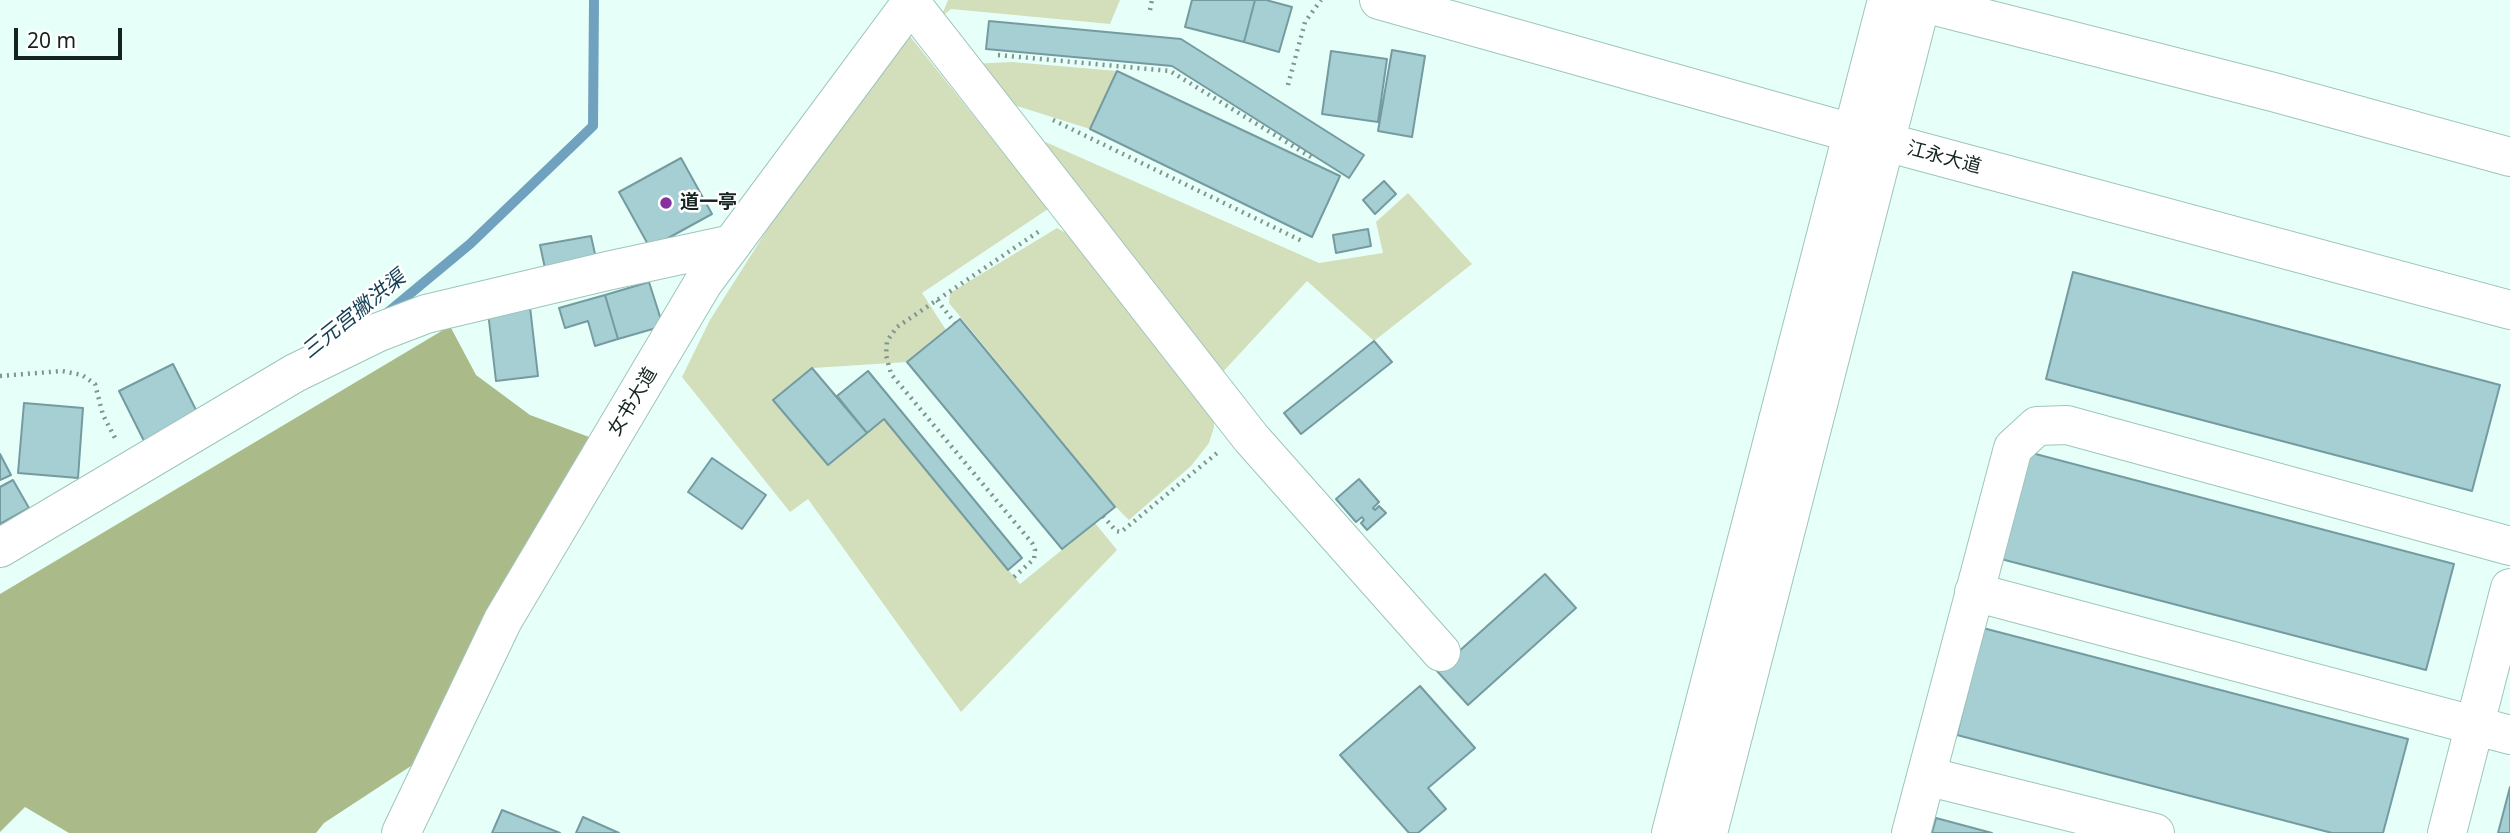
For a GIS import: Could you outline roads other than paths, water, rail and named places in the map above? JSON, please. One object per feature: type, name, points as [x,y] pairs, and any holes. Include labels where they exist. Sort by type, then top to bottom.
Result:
[{"type":"main road","name":"江永大道","points":[[1379,0],[1869,138],[2510,310]]},
{"type":"main road","points":[[912,1],[1247,434],[1441,652]]},
{"type":"main road","name":"女书大道","points":[[401,833],[503,620],[703,283],[912,1]]},
{"type":"main road","points":[[1671,833],[1907,1],[2273,92],[2510,157]]},
{"type":"main road","points":[[1708,833],[1869,138]]},
{"type":"main road","points":[[0,548],[295,373],[379,332],[426,314],[732,244]]},
{"type":"main road","points":[[1911,833],[2012,448],[2037,426],[2067,425],[2510,546]]},
{"type":"main road","points":[[2447,833],[2492,730],[2510,587]]},
{"type":"main road","points":[[1974,592],[2492,730]]},
{"type":"main road","points":[[1926,776],[2155,833]]},
{"type":"waterway","name":"三元宫撇洪渠","points":[[387,313],[470,244],[593,126],[594,0]]},
{"type":"place","name":"道一亭","points":[[666,203]]}]
